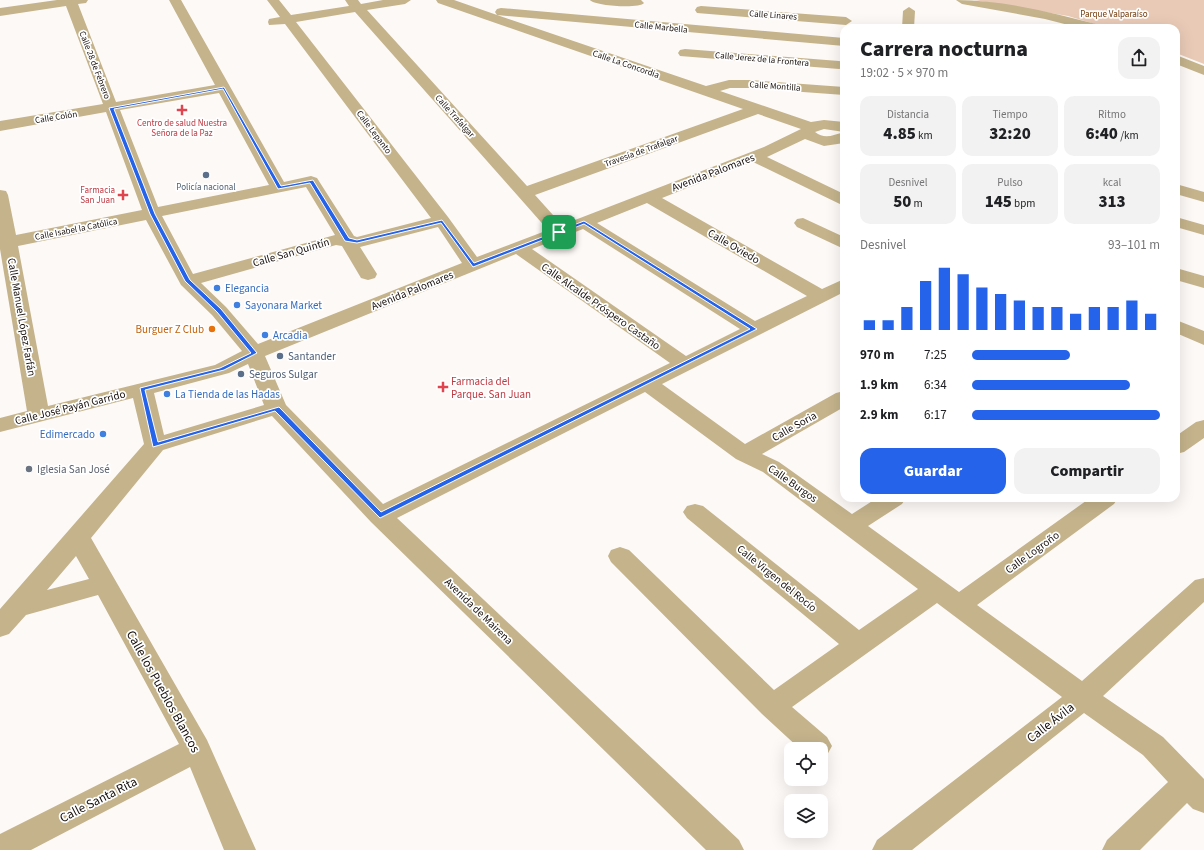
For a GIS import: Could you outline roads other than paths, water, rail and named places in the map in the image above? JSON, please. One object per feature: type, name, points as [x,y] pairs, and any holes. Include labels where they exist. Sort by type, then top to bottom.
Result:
[{"type":"street","points":[[175,0],[201,34],[224,88],[279,188]]},
{"type":"street","name":"Calle Lepanto","points":[[273,0],[442,221],[473,265]]},
{"type":"street","points":[[272,22],[354,4],[405,0]]},
{"type":"street","name":"Calle La Concordia","points":[[442,0],[757,109],[808,130]]},
{"type":"street","points":[[474,12],[494,7],[499,0]]},
{"type":"street","points":[[596,0],[639,2],[627,23]]},
{"type":"street","points":[[962,0],[1046,15],[1080,24]]},
{"type":"street","points":[[0,12],[74,1]]},
{"type":"street","name":"Calle 28 de Febrero","points":[[74,1],[111,108],[152,214],[188,281],[219,311],[254,353]]},
{"type":"street","name":"Calle Trafalgar","points":[[354,4],[559,232]]},
{"type":"street","points":[[675,80],[703,5]]},
{"type":"street","name":"Calle Linares","points":[[703,5],[840,28]]},
{"type":"street","points":[[908,24],[909,11]]},
{"type":"street","name":"Calle Marbella","points":[[474,12],[503,12],[694,30],[840,29]]},
{"type":"street","name":"Calle Jerez de la Frontera","points":[[685,53],[839,65]]},
{"type":"street","points":[[840,59],[840,91]]},
{"type":"street","points":[[1180,61],[1204,71]]},
{"type":"street","name":"Calle Montilla","points":[[706,91],[729,84],[750,84],[840,91]]},
{"type":"street","name":"Calle Colón","points":[[0,126],[224,88]]},
{"type":"street","name":"Travesía de Trafalgar","points":[[524,193],[757,109]]},
{"type":"street","points":[[770,150],[808,130],[822,125],[840,130]]},
{"type":"street","points":[[808,130],[813,139],[820,141]]},
{"type":"street","points":[[770,150],[820,141],[835,141],[840,134]]},
{"type":"street","name":"Avenida Palomares","points":[[254,353],[473,265],[770,150]]},
{"type":"street","points":[[753,156],[840,199]]},
{"type":"street","name":"Calle Isabel la Católica","points":[[4,243],[311,181],[347,240]]},
{"type":"street","points":[[1180,191],[1204,197]]},
{"type":"street","name":"Calle Manuel López Farfán","points":[[0,195],[4,243],[39,415]]},
{"type":"street","name":"Calle Oviedo","points":[[648,197],[821,296]]},
{"type":"street","name":"Calle San Quintín","points":[[188,281],[335,240],[357,242],[442,221]]},
{"type":"street","points":[[584,222],[754,329]]},
{"type":"street","points":[[803,223],[840,242]]},
{"type":"street","points":[[1180,223],[1204,230]]},
{"type":"street","points":[[347,240],[368,274]]},
{"type":"street","name":"Calle Alcalde Próspero Castaño","points":[[519,248],[684,364]]},
{"type":"street","points":[[1180,275],[1204,282]]},
{"type":"street","points":[[380,516],[840,287]]},
{"type":"street","points":[[1180,328],[1204,339]]},
{"type":"street","name":"Calle José Payán Garrido","points":[[0,425],[222,369],[254,353]]},
{"type":"street","name":"Avenida de Mairena","points":[[254,353],[276,408],[380,516],[728,850]]},
{"type":"street","name":"Calle Burgos","points":[[646,383],[744,454],[771,466],[1082,696],[1154,746],[1196,791]]},
{"type":"street","points":[[142,389],[155,445]]},
{"type":"street","name":"Calle Soria","points":[[744,454],[840,400]]},
{"type":"street","points":[[8,618],[155,445],[276,408]]},
{"type":"street","points":[[1180,444],[1204,427]]},
{"type":"street","points":[[851,526],[888,502]]},
{"type":"street","name":"Calle Logroño","points":[[959,605],[1101,502]]},
{"type":"street","name":"Calle Virgen del Rocío","points":[[695,512],[858,645]]},
{"type":"street","name":"Calle los Pueblos Blancos","points":[[78,537],[197,749],[240,850]]},
{"type":"street","points":[[620,556],[772,706],[812,742]]},
{"type":"street","points":[[8,618],[105,584]]},
{"type":"street","points":[[772,706],[937,589]]},
{"type":"street","name":"Calle Ávila","points":[[888,850],[1082,696],[1200,594]]},
{"type":"street","name":"Calle Santa Rita","points":[[0,850],[197,749]]},
{"type":"street","points":[[1118,850],[1196,791]]},
{"type":"place","name":"Centro de salud Nuestra Señora de la Paz","points":[[182,110]]},
{"type":"place","name":"Policía nacional","points":[[206,175]]},
{"type":"place","name":"Farmacia San Juan","points":[[123,195]]},
{"type":"place","name":"Elegancia","points":[[217,288]]},
{"type":"place","name":"Sayonara Market","points":[[237,305]]},
{"type":"place","name":"Burguer Z Club","points":[[212,329]]},
{"type":"place","name":"Arcadia","points":[[265,335]]},
{"type":"place","name":"Santander","points":[[280,356]]},
{"type":"place","name":"Seguros Sulgar","points":[[241,374]]},
{"type":"place","name":"Farmacia del Parque. San Juan","points":[[443,387]]},
{"type":"place","name":"La Tienda de las Hadas","points":[[167,394]]},
{"type":"place","name":"Edimercado","points":[[103,434]]},
{"type":"place","name":"Iglesia San José","points":[[29,469]]},
{"type":"park label","name":"Parque Valparaíso","points":[[1114,14]]}]
